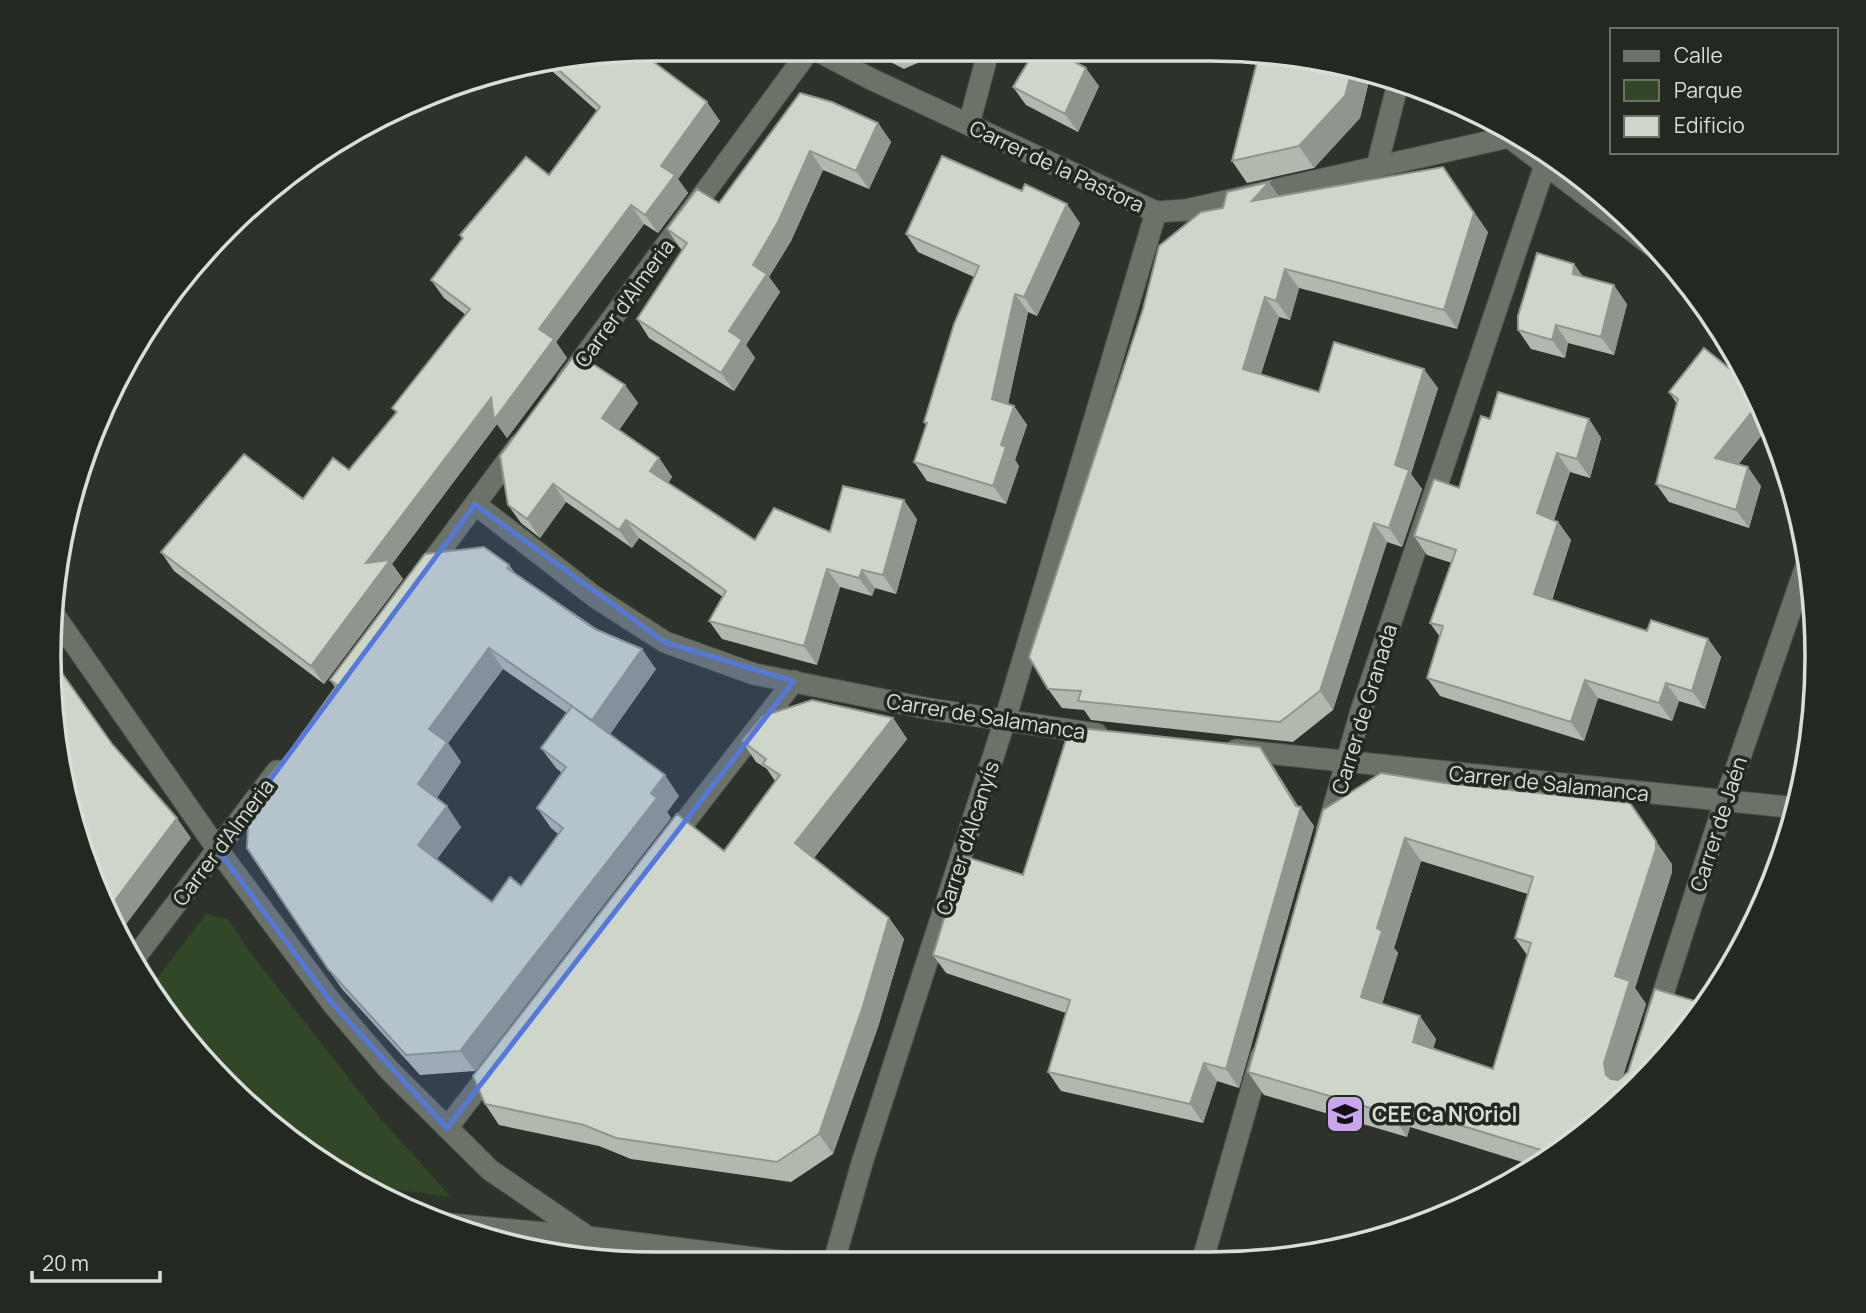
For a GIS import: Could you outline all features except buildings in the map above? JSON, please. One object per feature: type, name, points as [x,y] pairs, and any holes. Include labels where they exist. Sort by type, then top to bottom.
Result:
[{"type":"street","name":"Carrer d'Almeria","points":[[557,394],[803,61]]},
{"type":"street","name":"Carrer de la Pastora","points":[[837,61],[1156,212],[1186,210],[1502,139]]},
{"type":"street","points":[[969,124],[986,61]]},
{"type":"street","points":[[1377,166],[1396,91]]},
{"type":"street","name":"Carrer de Granada","points":[[1319,856],[1366,698],[1545,165]]},
{"type":"street","points":[[1551,170],[1590,199]]},
{"type":"street","name":"Carrer d'Alcanyís","points":[[837,1252],[862,1163],[1004,720],[1156,212]]},
{"type":"street","points":[[409,594],[533,427]]},
{"type":"street","name":"Carrer de Salamanca","points":[[475,504],[595,597],[665,642],[754,674],[930,709],[1113,736]]},
{"type":"street","name":"Carrer de Jaén","points":[[1649,1038],[1725,801],[1800,582]]},
{"type":"street","points":[[63,626],[218,850],[332,1003],[389,1070],[490,1170],[588,1237]]},
{"type":"street","points":[[659,856],[794,681]]},
{"type":"street","name":"Carrer de Salamanca","points":[[1209,747],[1785,807]]},
{"type":"street","name":"Carrer d'Almeria","points":[[140,952],[292,750]]},
{"type":"street","points":[[1205,1252],[1269,1031]]},
{"type":"street","points":[[447,1128],[506,1052]]},
{"type":"street","points":[[492,1228],[707,1252]]},
{"type":"highlighted area","points":[[475,504],[665,642],[794,681],[447,1128],[332,1003],[218,850]]},
{"type":"green space","points":[[206,914],[228,919],[249,951],[380,1118],[451,1197],[391,1189],[359,1172],[294,1129],[264,1104],[209,1049],[184,1019],[157,979]]},
{"type":"place","name":"CEE Ca N'Oriol","points":[[1345,1114]]}]
